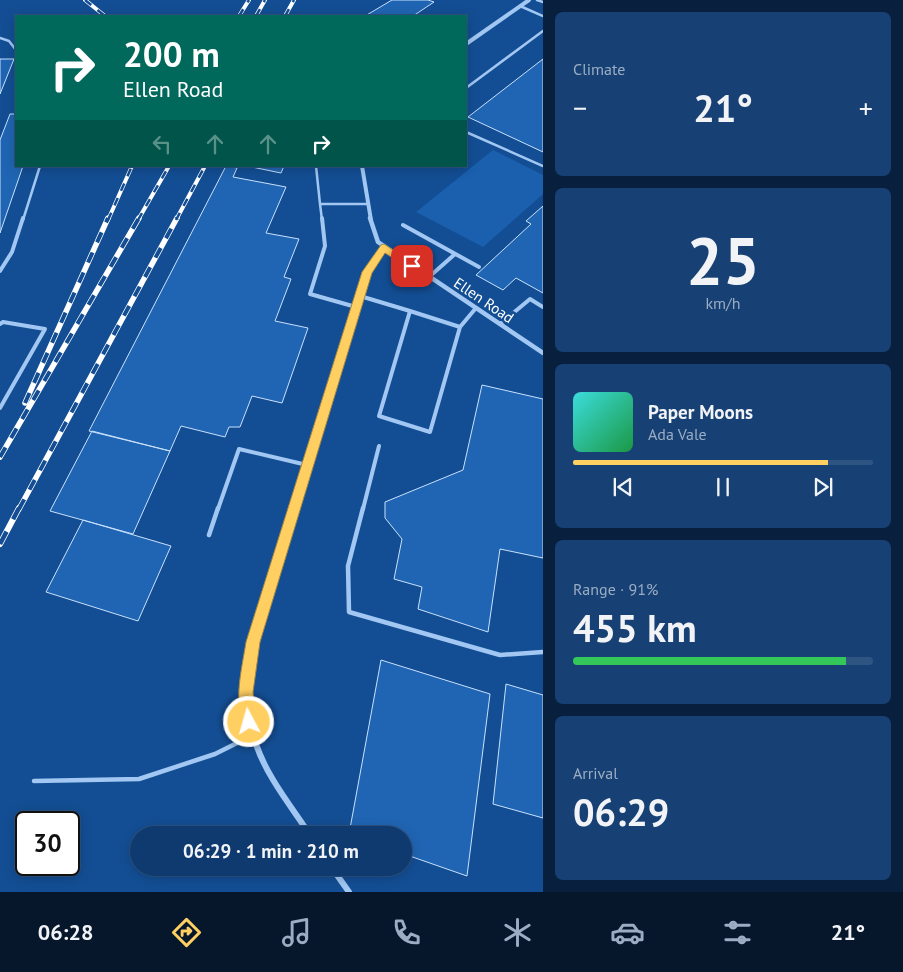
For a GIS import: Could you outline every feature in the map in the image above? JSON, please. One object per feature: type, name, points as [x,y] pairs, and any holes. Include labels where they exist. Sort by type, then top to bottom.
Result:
[{"type":"street","points":[[467,43],[529,0]]},
{"type":"street","name":"Ellen Road","points":[[362,167],[375,238],[384,247],[543,353]]},
{"type":"street","points":[[304,826],[274,782],[252,735],[246,692],[253,642],[356,307],[367,272],[384,247]]},
{"type":"street","points":[[338,876],[349,892]]},
{"type":"lane","points":[[537,0],[543,2]]},
{"type":"lane","points":[[520,6],[543,16]]},
{"type":"lane","points":[[467,87],[543,31]]},
{"type":"lane","points":[[0,38],[9,41],[15,49]]},
{"type":"lane","points":[[467,132],[543,166]]},
{"type":"lane","points":[[0,271],[12,252],[40,167]]},
{"type":"lane","points":[[316,167],[325,246],[310,294],[356,307]]},
{"type":"lane","points":[[320,204],[368,204]]},
{"type":"lane","points":[[403,225],[479,266]]},
{"type":"lane","points":[[429,277],[455,254]]},
{"type":"lane","points":[[360,296],[460,327]]},
{"type":"lane","points":[[500,324],[530,299],[543,307]]},
{"type":"lane","points":[[410,312],[379,416],[430,432],[460,327],[476,308]]},
{"type":"lane","points":[[0,324],[3,322],[45,329],[0,408]]},
{"type":"lane","points":[[379,446],[348,566],[349,612],[500,655],[543,652]]},
{"type":"lane","points":[[209,535],[239,449],[308,465]]},
{"type":"lane","points":[[34,781],[139,779],[215,754],[252,735]]},
{"type":"shaded area","points":[[493,150],[543,175],[543,194],[483,247],[416,212]]},
{"type":"building","points":[[392,0],[428,0],[434,2],[414,15],[367,15]]},
{"type":"building","points":[[0,59],[14,59],[0,94]]},
{"type":"building","points":[[543,59],[543,152],[468,117]]},
{"type":"building","points":[[10,114],[15,114],[15,167],[23,167],[0,233],[0,140]]},
{"type":"building","points":[[225,167],[237,168],[233,177],[286,187],[266,233],[299,239],[284,277],[291,279],[275,321],[308,328],[282,403],[252,396],[240,427],[229,427],[225,437],[181,426],[170,451],[89,431]]},
{"type":"building","points":[[252,167],[284,167],[281,173]]},
{"type":"building","points":[[543,206],[543,293],[516,278],[503,290],[476,275],[531,224],[526,221]]},
{"type":"building","points":[[482,385],[543,399],[543,558],[500,549],[488,632],[418,609],[422,587],[394,579],[402,539],[385,518],[385,502],[463,470]]},
{"type":"building","points":[[92,431],[170,451],[133,534],[50,511]]},
{"type":"building","points":[[83,520],[171,546],[138,621],[46,592]]},
{"type":"building","points":[[381,660],[490,694],[467,876],[412,857],[412,826],[350,826]]},
{"type":"building","points":[[506,684],[543,695],[543,818],[493,804]]},
{"type":"railway","points":[[85,0],[104,15]]},
{"type":"railway","points":[[240,15],[249,0]]},
{"type":"railway","points":[[257,15],[265,0]]},
{"type":"railway","points":[[286,15],[294,0]]},
{"type":"railway","points":[[108,220],[132,167]]},
{"type":"railway","points":[[138,220],[168,167]]},
{"type":"railway","points":[[176,220],[204,167]]},
{"type":"railway","points":[[25,403],[108,218]]},
{"type":"railway","points":[[0,457],[139,218]]},
{"type":"railway","points":[[19,509],[177,218]]},
{"type":"railway","points":[[0,544],[19,508]]},
{"type":"route","points":[[249,722],[246,692],[253,642],[367,272],[384,247],[412,266]]}]
